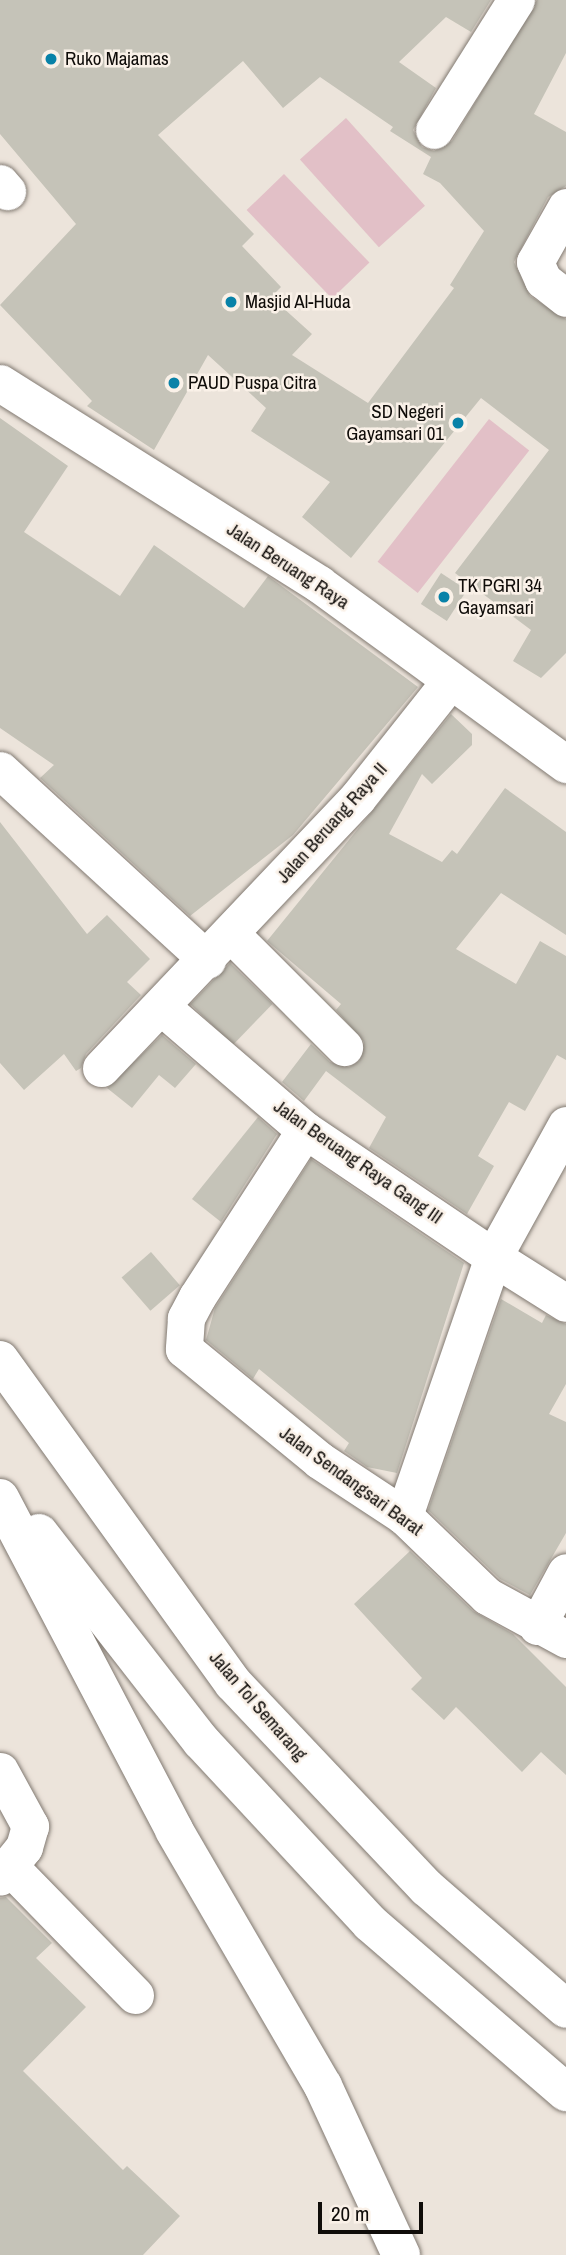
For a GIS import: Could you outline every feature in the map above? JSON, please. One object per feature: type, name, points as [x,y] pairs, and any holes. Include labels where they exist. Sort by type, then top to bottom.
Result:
[{"type":"highway","name":"Jalan Tol Semarang","points":[[0,1360],[233,1683],[426,1888],[566,2009]]},
{"type":"highway","points":[[0,1483],[210,1752],[370,1923],[566,2092]]},
{"type":"highway","points":[[0,1498],[174,1830],[323,2086],[401,2255]]},
{"type":"street","points":[[434,130],[516,0]]},
{"type":"street","points":[[566,207],[535,262],[543,280],[566,298]]},
{"type":"street","name":"Jalan Beruang Raya","points":[[0,383],[319,584],[566,764]]},
{"type":"street","name":"Jalan Beruang Raya II","points":[[101,1068],[163,1008],[358,797],[450,681]]},
{"type":"street","points":[[0,769],[344,1047]]},
{"type":"street","name":"Jalan Beruang Raya Gang III","points":[[163,1008],[305,1130],[566,1303]]},
{"type":"street","points":[[404,1516],[493,1257],[566,1125]]},
{"type":"street","name":"Jalan Sendangsari Barat","points":[[305,1130],[197,1297],[182,1339],[194,1361],[319,1460],[404,1516],[487,1596],[551,1632]]},
{"type":"street","points":[[551,1632],[566,1572]]},
{"type":"street","points":[[0,1771],[30,1826],[5,1872],[135,1995]]},
{"type":"shaded area","points":[[346,118],[425,206],[379,247],[300,159]]},
{"type":"shaded area","points":[[284,174],[369,262],[332,299],[247,210]]},
{"type":"shaded area","points":[[489,419],[529,450],[418,593],[378,562]]},
{"type":"building","points":[[0,0],[491,0],[471,32],[446,17],[399,62],[436,88],[413,130],[422,147],[434,151],[452,141],[537,0],[566,0],[566,53],[534,114],[566,132],[566,186],[548,197],[514,262],[530,296],[566,319],[566,653],[541,678],[513,661],[531,630],[455,573],[549,450],[481,398],[351,558],[302,517],[330,482],[251,431],[266,408],[208,355],[154,450],[87,406],[92,401],[0,305],[76,224],[0,134]],"holes":[[[243,61],[283,108],[320,77],[393,127],[390,131],[431,157],[423,174],[440,183],[484,231],[450,285],[454,288],[368,403],[292,355],[312,334],[271,297],[281,287],[242,246],[254,234],[158,135]]]},
{"type":"building","points":[[0,418],[68,466],[24,532],[120,596],[154,545],[244,608],[268,576],[418,687],[293,835],[190,916],[40,778],[54,765],[0,728]]},
{"type":"building","name":"TK PGRI 34 Gayamsari","points":[[441,573],[467,590],[447,621],[421,604]]},
{"type":"building","points":[[451,714],[472,734],[472,745],[432,784],[422,774],[389,834],[442,862],[452,850],[457,854],[505,788],[566,832],[566,935],[501,893],[456,949],[516,984],[540,941],[566,956],[566,1060],[557,1055],[525,1111],[509,1102],[478,1156],[494,1166],[467,1214],[369,1148],[386,1117],[326,1071],[304,1101],[282,1082],[311,1044],[330,1062],[349,1067],[359,1061],[364,1042],[336,1010],[341,1004],[267,941]]},
{"type":"building","points":[[0,822],[87,934],[107,915],[150,959],[127,982],[141,995],[86,1054],[81,1068],[76,1071],[64,1054],[24,1090],[0,1063]]},
{"type":"building","points":[[230,963],[272,1004],[233,1045],[190,1004]]},
{"type":"building","points":[[162,1035],[196,1064],[175,1088],[159,1075],[132,1108],[107,1088]]},
{"type":"building","points":[[258,1117],[277,1134],[221,1222],[192,1199]]},
{"type":"building","points":[[311,1159],[464,1263],[397,1473],[367,1467],[344,1451],[349,1443],[259,1369],[253,1379],[206,1340],[215,1308]]},
{"type":"building","points":[[151,1252],[180,1285],[150,1311],[122,1278]]},
{"type":"building","points":[[501,1299],[542,1323],[546,1315],[566,1324],[566,1384],[549,1414],[566,1422],[566,1533],[530,1595],[500,1579],[428,1510]]},
{"type":"building","points":[[410,1551],[473,1611],[513,1634],[566,1687],[566,1775],[541,1752],[522,1772],[456,1707],[444,1720],[411,1689],[422,1678],[354,1604]]},
{"type":"building","points":[[6,1897],[52,1943],[36,1958],[86,2007],[23,2071],[123,2170],[127,2166],[180,2216],[143,2255],[0,2255],[0,1898]]},
{"type":"place","name":"Ruko Majamas","points":[[51,59]]},
{"type":"place","name":"Masjid Al-Huda","points":[[231,302]]},
{"type":"place","name":"PAUD Puspa Citra","points":[[174,383]]},
{"type":"place","name":"SD Negeri Gayamsari 01","points":[[458,423]]},
{"type":"place","name":"TK PGRI 34 Gayamsari","points":[[444,597]]}]
